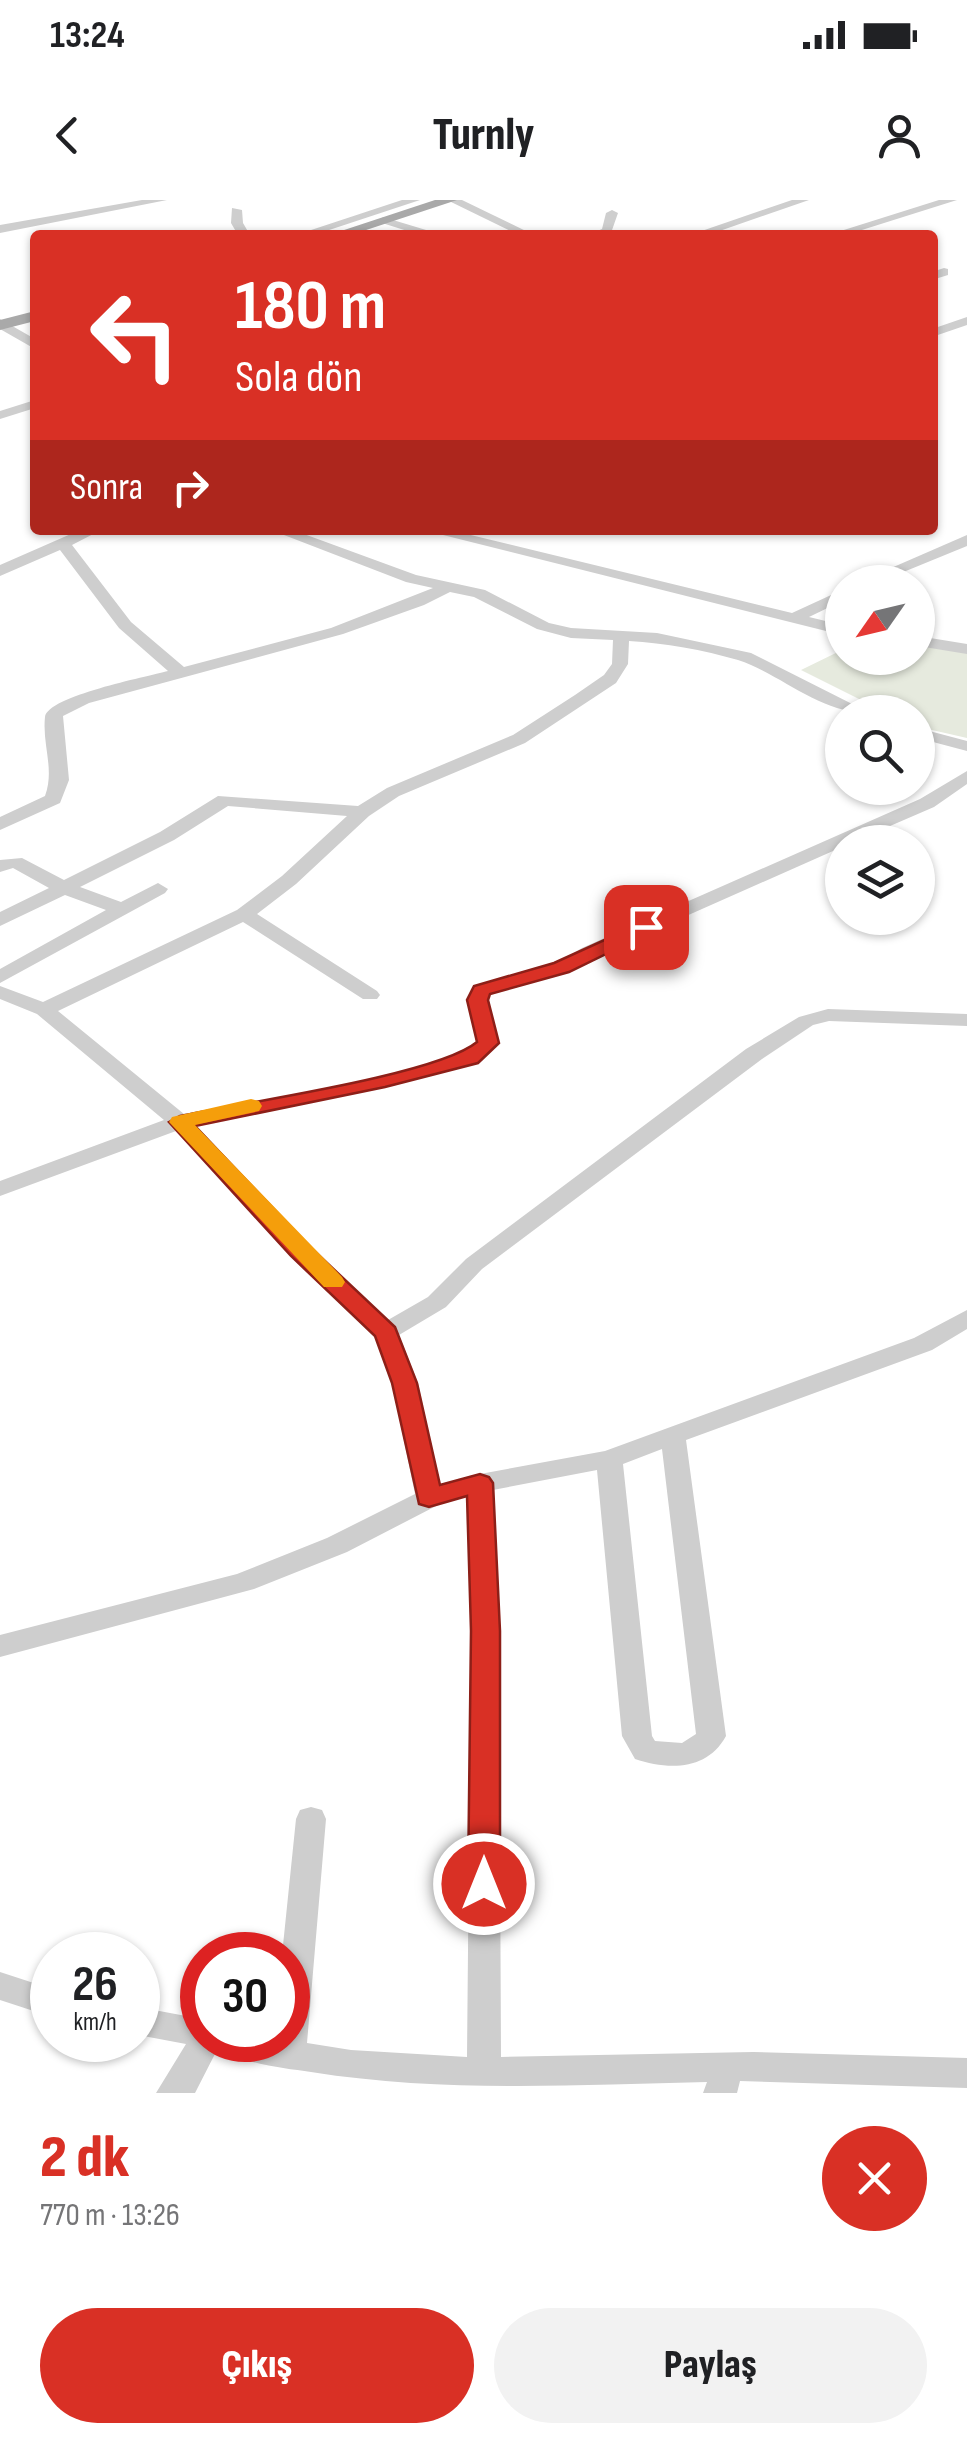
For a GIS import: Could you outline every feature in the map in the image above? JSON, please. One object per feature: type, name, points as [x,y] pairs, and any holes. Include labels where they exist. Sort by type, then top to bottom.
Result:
[{"type":"main road","points":[[328,230],[426,200]]},
{"type":"main road","points":[[352,230],[451,200]]},
{"type":"main road","points":[[2,326],[30,318]]},
{"type":"street","points":[[0,229],[161,200]]},
{"type":"street","points":[[318,230],[414,200]]},
{"type":"street","points":[[451,200],[519,230]]},
{"type":"street","points":[[711,230],[803,200]]},
{"type":"street","points":[[851,230],[951,200]]},
{"type":"street","points":[[236,210],[241,230]]},
{"type":"street","points":[[607,230],[612,213]]},
{"type":"street","points":[[383,220],[416,230]]},
{"type":"street","points":[[938,331],[967,322]]},
{"type":"street","points":[[2,326],[30,342]]},
{"type":"street","points":[[6,414],[30,406]]},
{"type":"street","points":[[6,414],[30,422]]},
{"type":"street","points":[[0,571],[83,535]]},
{"type":"street","points":[[293,535],[412,579],[479,593],[557,630],[621,634],[745,657],[825,696]]},
{"type":"street","points":[[451,535],[825,626]]},
{"type":"street","points":[[907,565],[967,540]]},
{"type":"street","points":[[64,545],[125,625],[182,674]]},
{"type":"street","points":[[0,824],[53,798],[60,780],[54,716],[57,710],[83,699],[337,631],[418,602],[447,587]]},
{"type":"street","points":[[792,619],[825,602]]},
{"type":"street","points":[[44,1010],[244,914],[290,880],[362,812],[434,772],[519,738],[582,700],[610,680],[620,664],[621,634]]},
{"type":"street","points":[[935,643],[967,648]]},
{"type":"street","points":[[935,737],[967,746]]},
{"type":"street","points":[[0,1189],[180,1122],[385,1080],[470,1058],[488,1043],[477,1000],[482,990],[562,968],[589,952],[927,803],[967,776]]},
{"type":"street","points":[[0,920],[167,836],[225,800],[362,812]]},
{"type":"street","points":[[0,866],[15,862],[63,888],[122,909]]},
{"type":"street","points":[[0,977],[158,890]]},
{"type":"street","points":[[244,914],[370,995]]},
{"type":"street","points":[[0,992],[44,1010],[180,1122],[299,1250],[386,1332],[404,1383],[429,1498]]},
{"type":"street","points":[[386,1332],[438,1302],[474,1264],[754,1054],[806,1021],[828,1015],[967,1020]]},
{"type":"street","points":[[0,1646],[244,1582],[337,1545],[429,1498],[480,1483],[609,1459],[923,1344],[967,1318]]},
{"type":"street","points":[[609,1459],[636,1736],[645,1751],[677,1756],[705,1745],[712,1736],[673,1437]]},
{"type":"street","points":[[480,1483],[486,1631],[484,2072]]},
{"type":"street","points":[[301,1932],[311,1819]]},
{"type":"street","points":[[0,1986],[30,1996]]},
{"type":"street","points":[[310,2059],[484,2072],[724,2080],[967,2073]]},
{"type":"street","points":[[174,2093],[194,2062]]},
{"type":"shaded area","points":[[935,647],[967,652],[967,738],[935,731],[935,695],[851,695],[801,670],[825,658],[825,675],[935,675]]},
{"type":"slow traffic","points":[[251,1106],[180,1122],[333,1282]]},
{"type":"route","points":[[484,1884],[486,1631],[480,1483],[429,1498],[404,1383],[386,1332],[299,1250],[180,1122],[385,1080],[470,1058],[488,1043],[477,1000],[482,990],[562,968],[646,927]]}]
